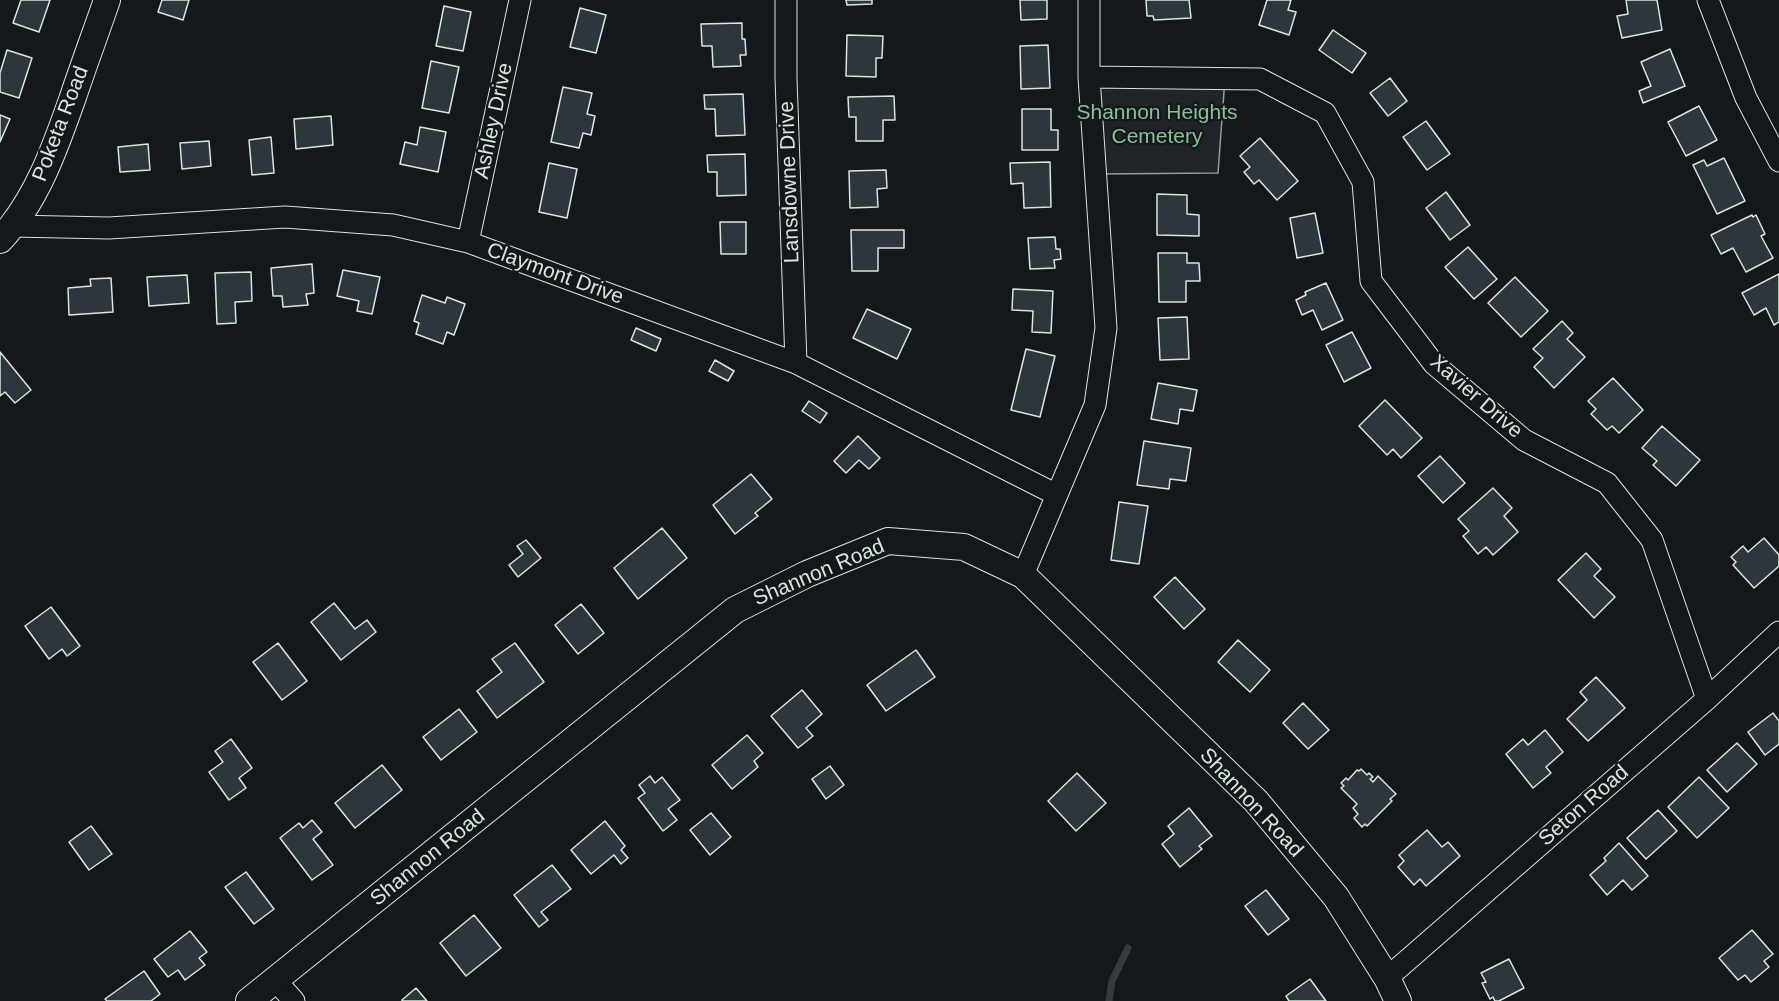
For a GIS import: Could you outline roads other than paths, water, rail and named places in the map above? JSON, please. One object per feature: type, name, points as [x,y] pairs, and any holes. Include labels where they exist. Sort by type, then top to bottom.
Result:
[{"type":"street","name":"Poketa Road","points":[[6,233],[39,184],[51,158],[107,0]]},
{"type":"street","name":"Ashley Drive","points":[[468,242],[520,0]]},
{"type":"street","name":"Lansdowne Drive","points":[[786,0],[786,89],[796,363]]},
{"type":"street","points":[[1023,575],[1095,405],[1106,328],[1089,76],[1089,0]]},
{"type":"street","points":[[1708,0],[1746,98],[1779,161]]},
{"type":"street","name":"Xavier Drive","points":[[1089,76],[1260,79],[1325,113],[1364,182],[1371,281],[1434,364],[1524,440],[1607,483],[1652,540],[1707,699]]},
{"type":"street","name":"Claymont Drive","points":[[6,233],[285,217],[393,225],[468,242],[796,363],[1057,495]]},
{"type":"street","name":"Shannon Road","points":[[249,1001],[735,610],[807,574],[888,541],[964,548],[1023,575],[1256,801],[1336,897],[1393,989]]},
{"type":"street","name":"Seton Road","points":[[1393,989],[1779,632]]},
{"type":"street","points":[[276,981],[294,1001]]},
{"type":"waterway","points":[[1109,1001],[1112,981],[1128,948]]},
{"type":"park label","name":"Shannon Heights Cemetery","points":[[1157,125]]}]
